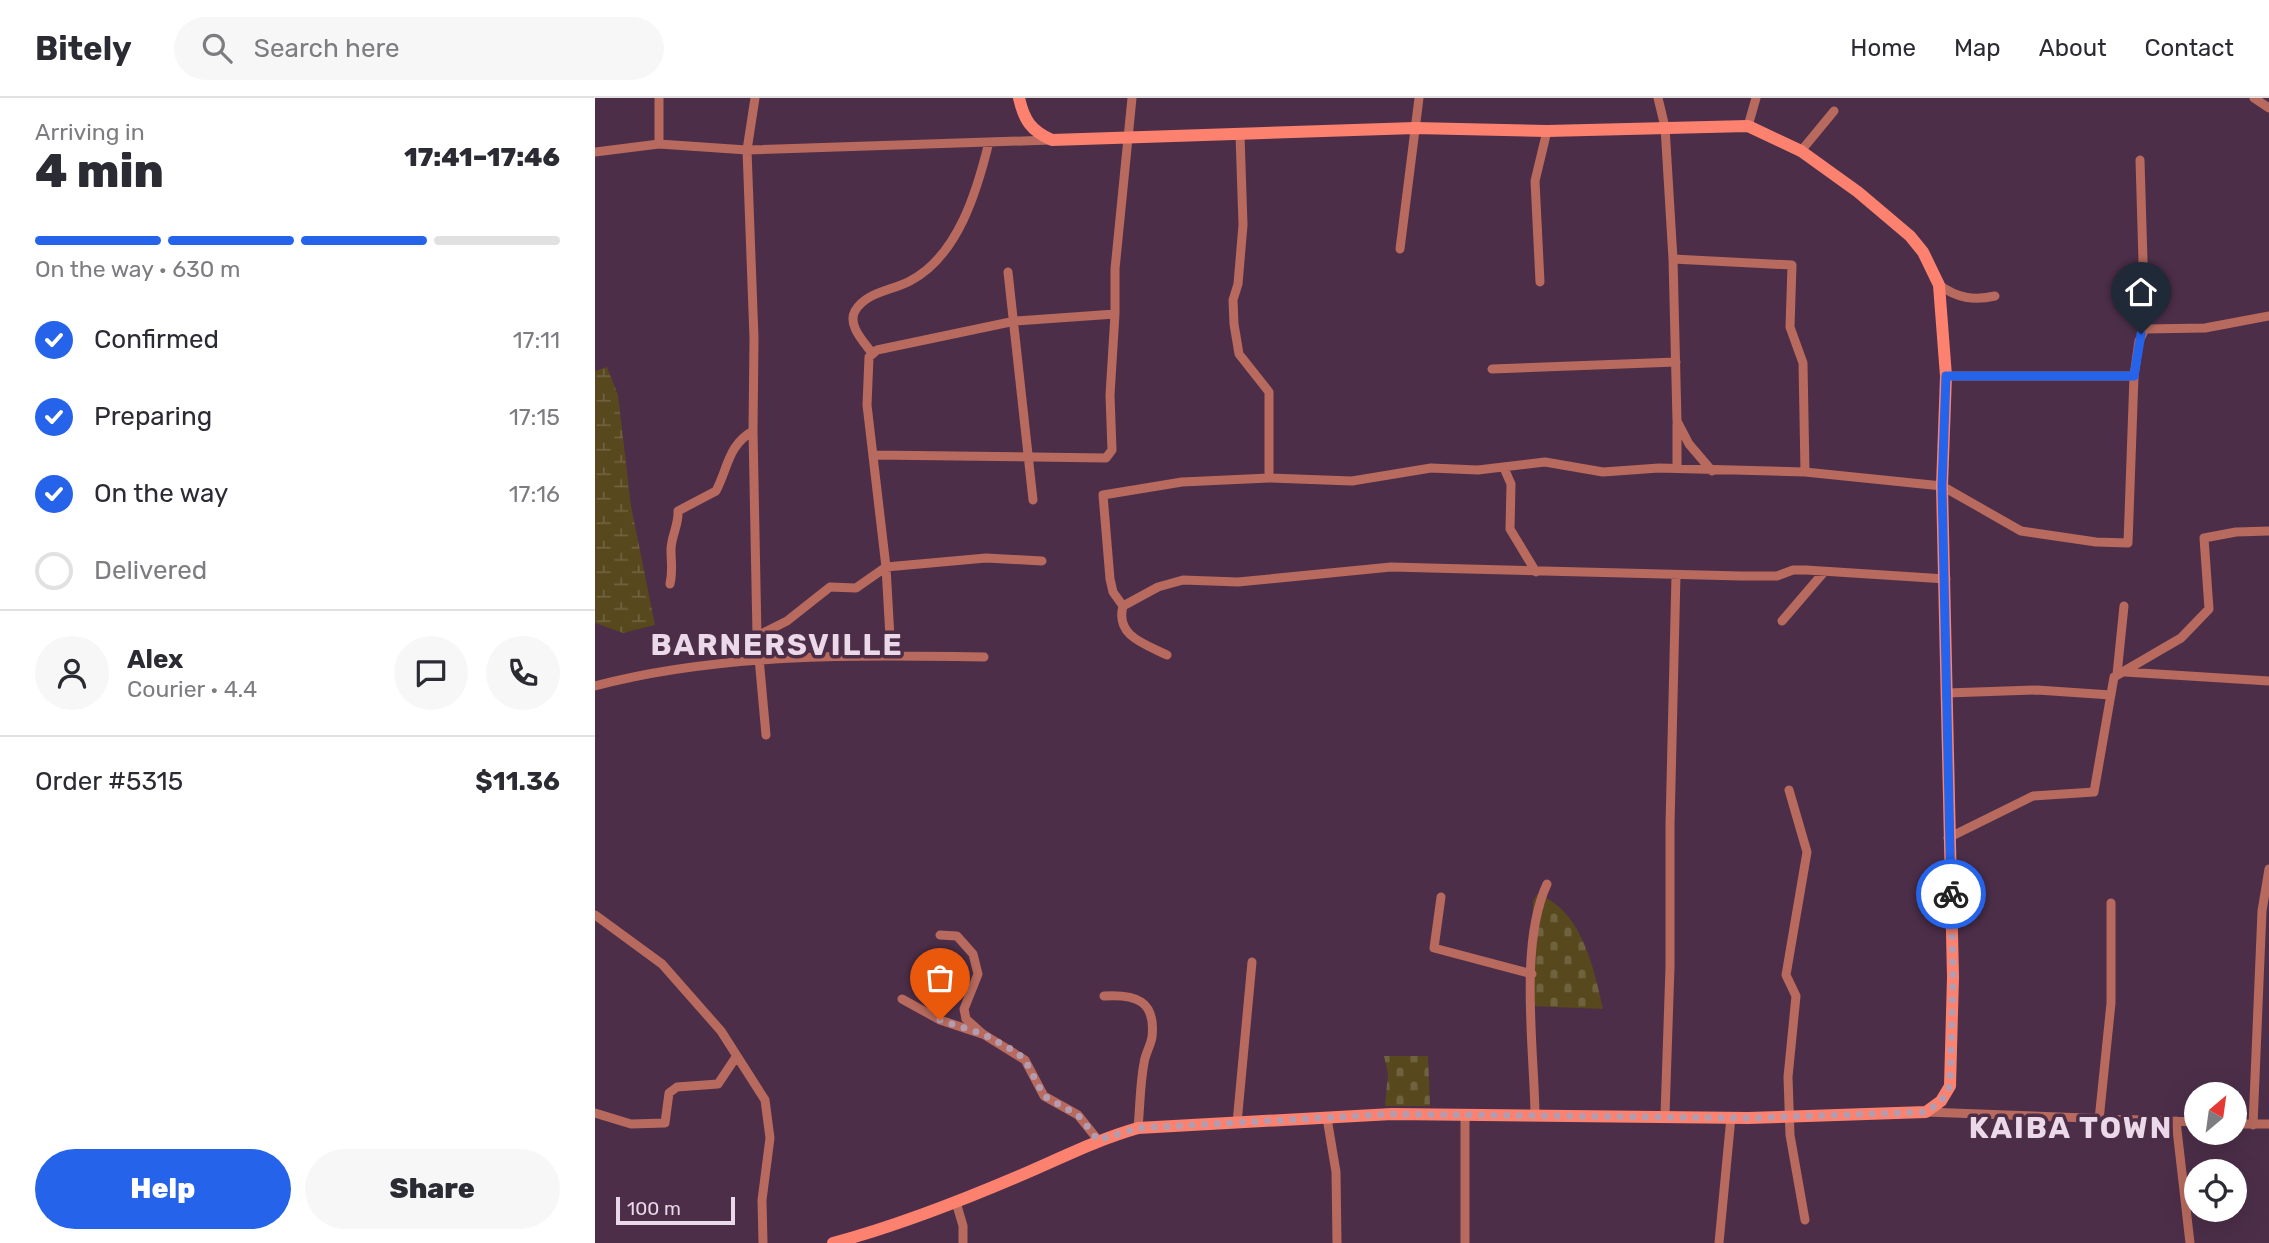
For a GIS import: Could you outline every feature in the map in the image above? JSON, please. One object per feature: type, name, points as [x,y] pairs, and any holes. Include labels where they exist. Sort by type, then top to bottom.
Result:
[{"type":"main road","points":[[833,1243],[856,1240],[886,1229],[956,1202],[1098,1140],[1138,1128],[1392,1114],[1731,1117],[1926,1112],[1941,1101],[1950,1086],[1953,976],[1942,486],[1946,376],[1939,285],[1923,252],[1910,236],[1858,192],[1801,151],[1748,126],[1547,131],[1415,128],[1052,140],[1034,132],[1023,115],[1019,98]]},
{"type":"street","points":[[659,98],[659,144]]},
{"type":"street","points":[[755,98],[747,150],[754,338],[757,636],[766,736]]},
{"type":"street","points":[[873,454],[1105,458],[1110,455],[1115,269],[1132,98]]},
{"type":"street","points":[[1400,248],[1419,98]]},
{"type":"street","points":[[1658,98],[1665,127],[1673,259],[1677,468]]},
{"type":"street","points":[[1748,126],[1756,98]]},
{"type":"street","points":[[2254,98],[2269,108]]},
{"type":"street","points":[[1801,151],[1833,111]]},
{"type":"street","points":[[1540,282],[1535,181],[1547,131]]},
{"type":"street","points":[[1240,135],[1243,225],[1238,284],[1233,300],[1235,334],[1239,354],[1269,392],[1269,478]]},
{"type":"street","points":[[595,152],[659,144],[747,150],[1052,140]]},
{"type":"street","points":[[891,655],[886,567],[866,382],[872,353],[852,324],[853,313],[864,299],[911,281],[939,260],[977,193],[989,142]]},
{"type":"street","points":[[1167,655],[1147,647],[1122,627],[1123,606],[1113,592],[1110,579],[1103,495],[1182,482],[1269,478],[1352,481],[1431,468],[1447,471],[1504,468],[1545,462],[1603,471],[1677,468],[1805,472],[1942,486],[2021,531],[2096,542],[2129,543],[2134,376],[2139,341],[2145,329],[2140,160]]},
{"type":"street","points":[[1673,259],[1793,265],[1790,327],[1803,363],[1805,472]]},
{"type":"street","points":[[1008,272],[1033,500]]},
{"type":"street","points":[[1939,285],[1955,294],[1975,300],[1995,296]]},
{"type":"street","points":[[872,353],[1015,321],[1115,314]]},
{"type":"street","points":[[2145,329],[2205,328],[2269,316]]},
{"type":"street","points":[[1492,369],[1676,362]]},
{"type":"street","points":[[1946,376],[2134,376]]},
{"type":"street","points":[[1677,421],[1689,444],[1712,471]]},
{"type":"street","points":[[670,584],[673,569],[671,548],[679,520],[678,511],[716,491],[729,455],[740,438],[753,431]]},
{"type":"street","points":[[1504,468],[1511,484],[1510,528],[1536,572]]},
{"type":"street","points":[[2121,673],[2181,638],[2209,609],[2204,538],[2236,531],[2269,531]]},
{"type":"street","points":[[757,636],[787,621],[830,587],[856,588],[886,567],[986,558],[1042,561]]},
{"type":"street","points":[[1123,606],[1158,587],[1184,580],[1238,582],[1391,567],[1777,576],[1793,570],[1946,579]]},
{"type":"street","points":[[1782,621],[1824,572]]},
{"type":"street","points":[[1665,1115],[1676,575]]},
{"type":"street","points":[[1948,838],[2032,796],[2094,792],[2111,695],[2121,673],[2124,606]]},
{"type":"street","points":[[595,686],[690,667],[759,660],[891,655],[984,657]]},
{"type":"street","points":[[2121,673],[2269,681]]},
{"type":"street","points":[[1947,693],[2037,690],[2111,695]]},
{"type":"street","points":[[1789,790],[1807,852],[1786,975],[1796,996],[1789,1077],[1790,1115],[1794,1169],[1805,1220]]},
{"type":"street","points":[[2253,1125],[2262,911],[2269,869]]},
{"type":"street","points":[[1535,1114],[1532,974],[1535,920],[1547,884]]},
{"type":"street","points":[[1441,897],[1434,948],[1532,974]]},
{"type":"street","points":[[2099,1121],[2111,1003],[2111,903]]},
{"type":"street","points":[[595,915],[662,964],[721,1031],[765,1100],[770,1139],[762,1200],[763,1243]]},
{"type":"street","points":[[940,935],[957,936],[973,954],[978,974],[964,1009],[966,1019],[983,1034],[1025,1060],[1044,1096],[1078,1115],[1098,1140]]},
{"type":"street","points":[[1237,1123],[1252,962]]},
{"type":"street","points":[[1104,996],[1128,995],[1143,1002],[1148,1010],[1152,1038],[1144,1061],[1138,1128]]},
{"type":"street","points":[[902,999],[940,1020],[983,1034]]},
{"type":"street","points":[[595,1113],[631,1124],[665,1123],[669,1093],[677,1087],[718,1084],[736,1057]]},
{"type":"street","points":[[1926,1112],[2099,1121],[2184,1121]]},
{"type":"street","points":[[1465,1115],[1465,1243]]},
{"type":"street","points":[[1719,1243],[1731,1117]]},
{"type":"street","points":[[1327,1118],[1336,1172],[1337,1243]]},
{"type":"street","points":[[2176,1121],[2190,1243]]},
{"type":"street","points":[[2247,1125],[2269,1124]]},
{"type":"street","points":[[956,1202],[963,1226],[963,1243]]},
{"type":"green space","points":[[607,367],[618,395],[631,506],[655,625],[623,633],[595,623],[595,371]]},
{"type":"green space","points":[[1537,894],[1565,912],[1575,926],[1590,958],[1603,1009],[1530,1006],[1533,901]]},
{"type":"green space","points":[[1384,1056],[1428,1056],[1430,1106],[1385,1106],[1388,1074]]},
{"type":"way so far","points":[[940,1020],[983,1034],[1016,1052],[1025,1060],[1044,1096],[1078,1115],[1098,1140],[1138,1128],[1386,1114],[1748,1118],[1926,1112],[1941,1101],[1950,1086],[1953,976],[1951,894]]},
{"type":"district","name":"BARNERSVILLE","points":[[777,645]]},
{"type":"district","name":"KAIBA TOWN","points":[[2071,1128]]},
{"type":"route","points":[[1951,894],[1942,486],[1946,376],[2134,376],[2141,334]]}]
